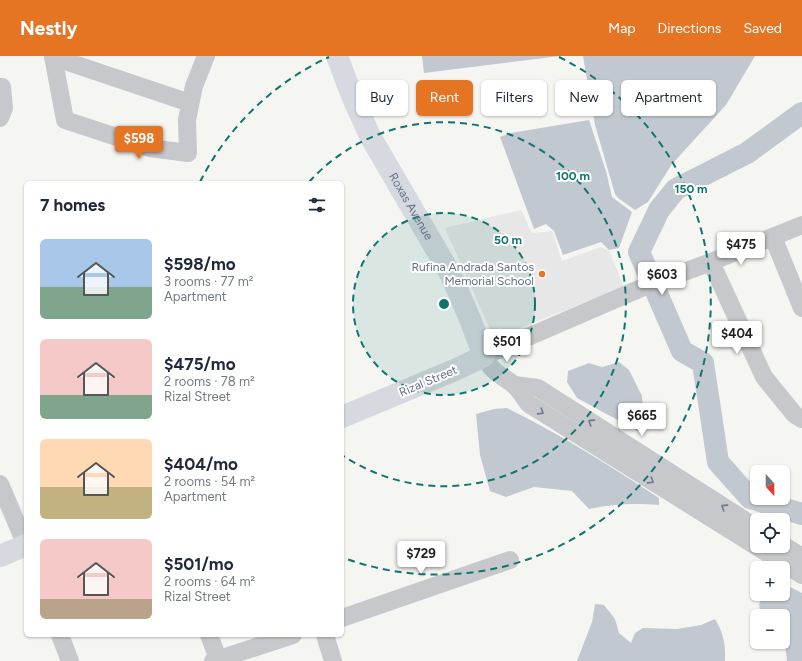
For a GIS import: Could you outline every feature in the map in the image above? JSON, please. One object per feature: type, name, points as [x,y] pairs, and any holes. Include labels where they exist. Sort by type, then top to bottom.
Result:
[{"type":"main road","name":"Roxas Avenue","points":[[337,56],[352,96],[370,136],[451,275],[484,356]]},
{"type":"main road","name":"Rizal Street","points":[[344,416],[457,369],[484,356]]},
{"type":"main road","points":[[0,556],[24,546]]},
{"type":"street","points":[[190,103],[53,56],[65,120],[150,148],[188,153],[187,120],[190,103],[194,86],[206,56]]},
{"type":"street","points":[[0,87],[2,87],[4,108],[0,118]]},
{"type":"street","name":"Rizal Street","points":[[484,356],[646,286],[711,262],[802,225]]},
{"type":"street","points":[[773,237],[802,308]]},
{"type":"street","points":[[711,262],[764,377],[794,414],[802,419]]},
{"type":"street","points":[[484,356],[489,366],[495,373],[514,385],[529,404],[802,575]]},
{"type":"street","points":[[514,385],[538,388],[750,524]]},
{"type":"street","points":[[0,484],[24,540]]},
{"type":"street","points":[[790,549],[802,557]]},
{"type":"street","points":[[344,617],[510,560]]},
{"type":"street","points":[[61,637],[70,661]]},
{"type":"street","points":[[210,637],[217,660],[287,637]]},
{"type":"street","points":[[326,637],[333,661]]},
{"type":"shaded area","points":[[422,56],[560,56],[424,73]]},
{"type":"shaded area","points":[[583,56],[755,56],[726,105],[716,116],[716,80],[621,80],[621,116],[716,116],[672,164],[648,202],[635,210],[618,198],[615,194],[593,116],[613,116],[613,80],[587,80]]},
{"type":"shaded area","points":[[589,120],[606,171],[612,197],[632,212],[619,248],[609,250],[601,242],[563,255],[554,231],[546,224],[534,229],[500,137],[511,133]]},
{"type":"shaded area","name":"Rufina Andrada Santos Memorial School","points":[[521,210],[532,233],[552,231],[562,261],[601,247],[609,251],[624,287],[494,338],[445,228]]},
{"type":"shaded area","points":[[619,362],[629,370],[642,396],[644,418],[638,431],[577,398],[567,382],[568,371],[589,363],[602,367]]},
{"type":"shaded area","points":[[507,408],[565,439],[622,474],[659,498],[659,505],[624,504],[589,509],[572,491],[534,487],[506,497],[490,491],[480,455],[476,414],[494,409]]},
{"type":"shaded area","points":[[790,587],[802,593],[802,661],[787,661],[786,649],[790,649],[790,609],[760,609],[760,601],[790,601]]},
{"type":"shaded area","points":[[595,604],[604,605],[615,619],[619,633],[631,643],[635,633],[643,628],[677,629],[701,625],[715,619],[723,639],[725,661],[577,661],[592,622]]},
{"type":"waterway","points":[[802,113],[747,153],[676,189],[659,210],[639,252],[682,351],[703,363],[718,462],[750,498],[802,514]]},
{"type":"place","name":"Rufina Andrada Santos Memorial School","points":[[542,274]]}]
